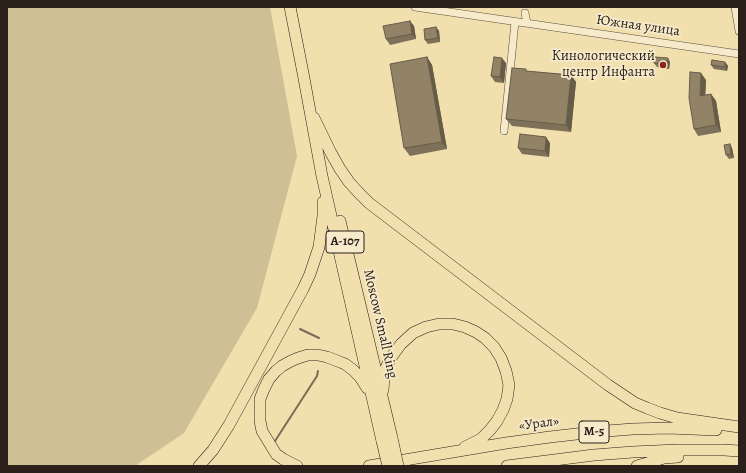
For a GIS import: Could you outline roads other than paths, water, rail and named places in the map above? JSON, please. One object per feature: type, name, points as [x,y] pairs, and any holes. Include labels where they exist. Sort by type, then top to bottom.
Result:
[{"type":"highway","name":"Moscow Small Ring","points":[[290,7],[322,176],[387,440],[398,466]]},
{"type":"highway","name":"Moscow Small Ring","points":[[303,73],[380,412]]},
{"type":"highway","points":[[314,118],[340,169],[349,182],[369,203],[608,385],[635,403],[660,413],[677,418],[739,427]]},
{"type":"highway","points":[[199,466],[229,425],[310,274],[319,247],[322,231],[322,176]]},
{"type":"highway","points":[[380,412],[386,368],[395,352],[409,337],[426,326],[439,324],[454,324],[476,332],[494,346],[501,358],[509,385],[507,399],[497,421],[481,439],[450,453]]},
{"type":"highway","points":[[296,466],[276,454],[262,431],[260,421],[260,399],[264,389],[269,379],[282,366],[308,355],[318,355],[340,362],[353,370],[362,380],[380,412]]},
{"type":"highway","name":"«Урал»","points":[[369,466],[550,437],[633,429],[668,428],[739,430]]},
{"type":"highway","name":"Moscow Small Ring","points":[[387,440],[388,466]]},
{"type":"highway","name":"М-5","points":[[507,466],[594,455],[677,450],[739,451]]},
{"type":"highway","points":[[637,466],[664,458],[724,450]]},
{"type":"street","name":"Южная улица","points":[[415,7],[739,54]]},
{"type":"street","points":[[735,7],[739,31]]},
{"type":"street","points":[[525,13],[527,23]]},
{"type":"street","points":[[504,131],[515,22]]},
{"type":"waterway","points":[[300,329],[319,338]]},
{"type":"waterway","points":[[275,441],[317,376],[318,371]]},
{"type":"place","name":"Кинологический центр Инфанта","points":[[663,65]]}]
